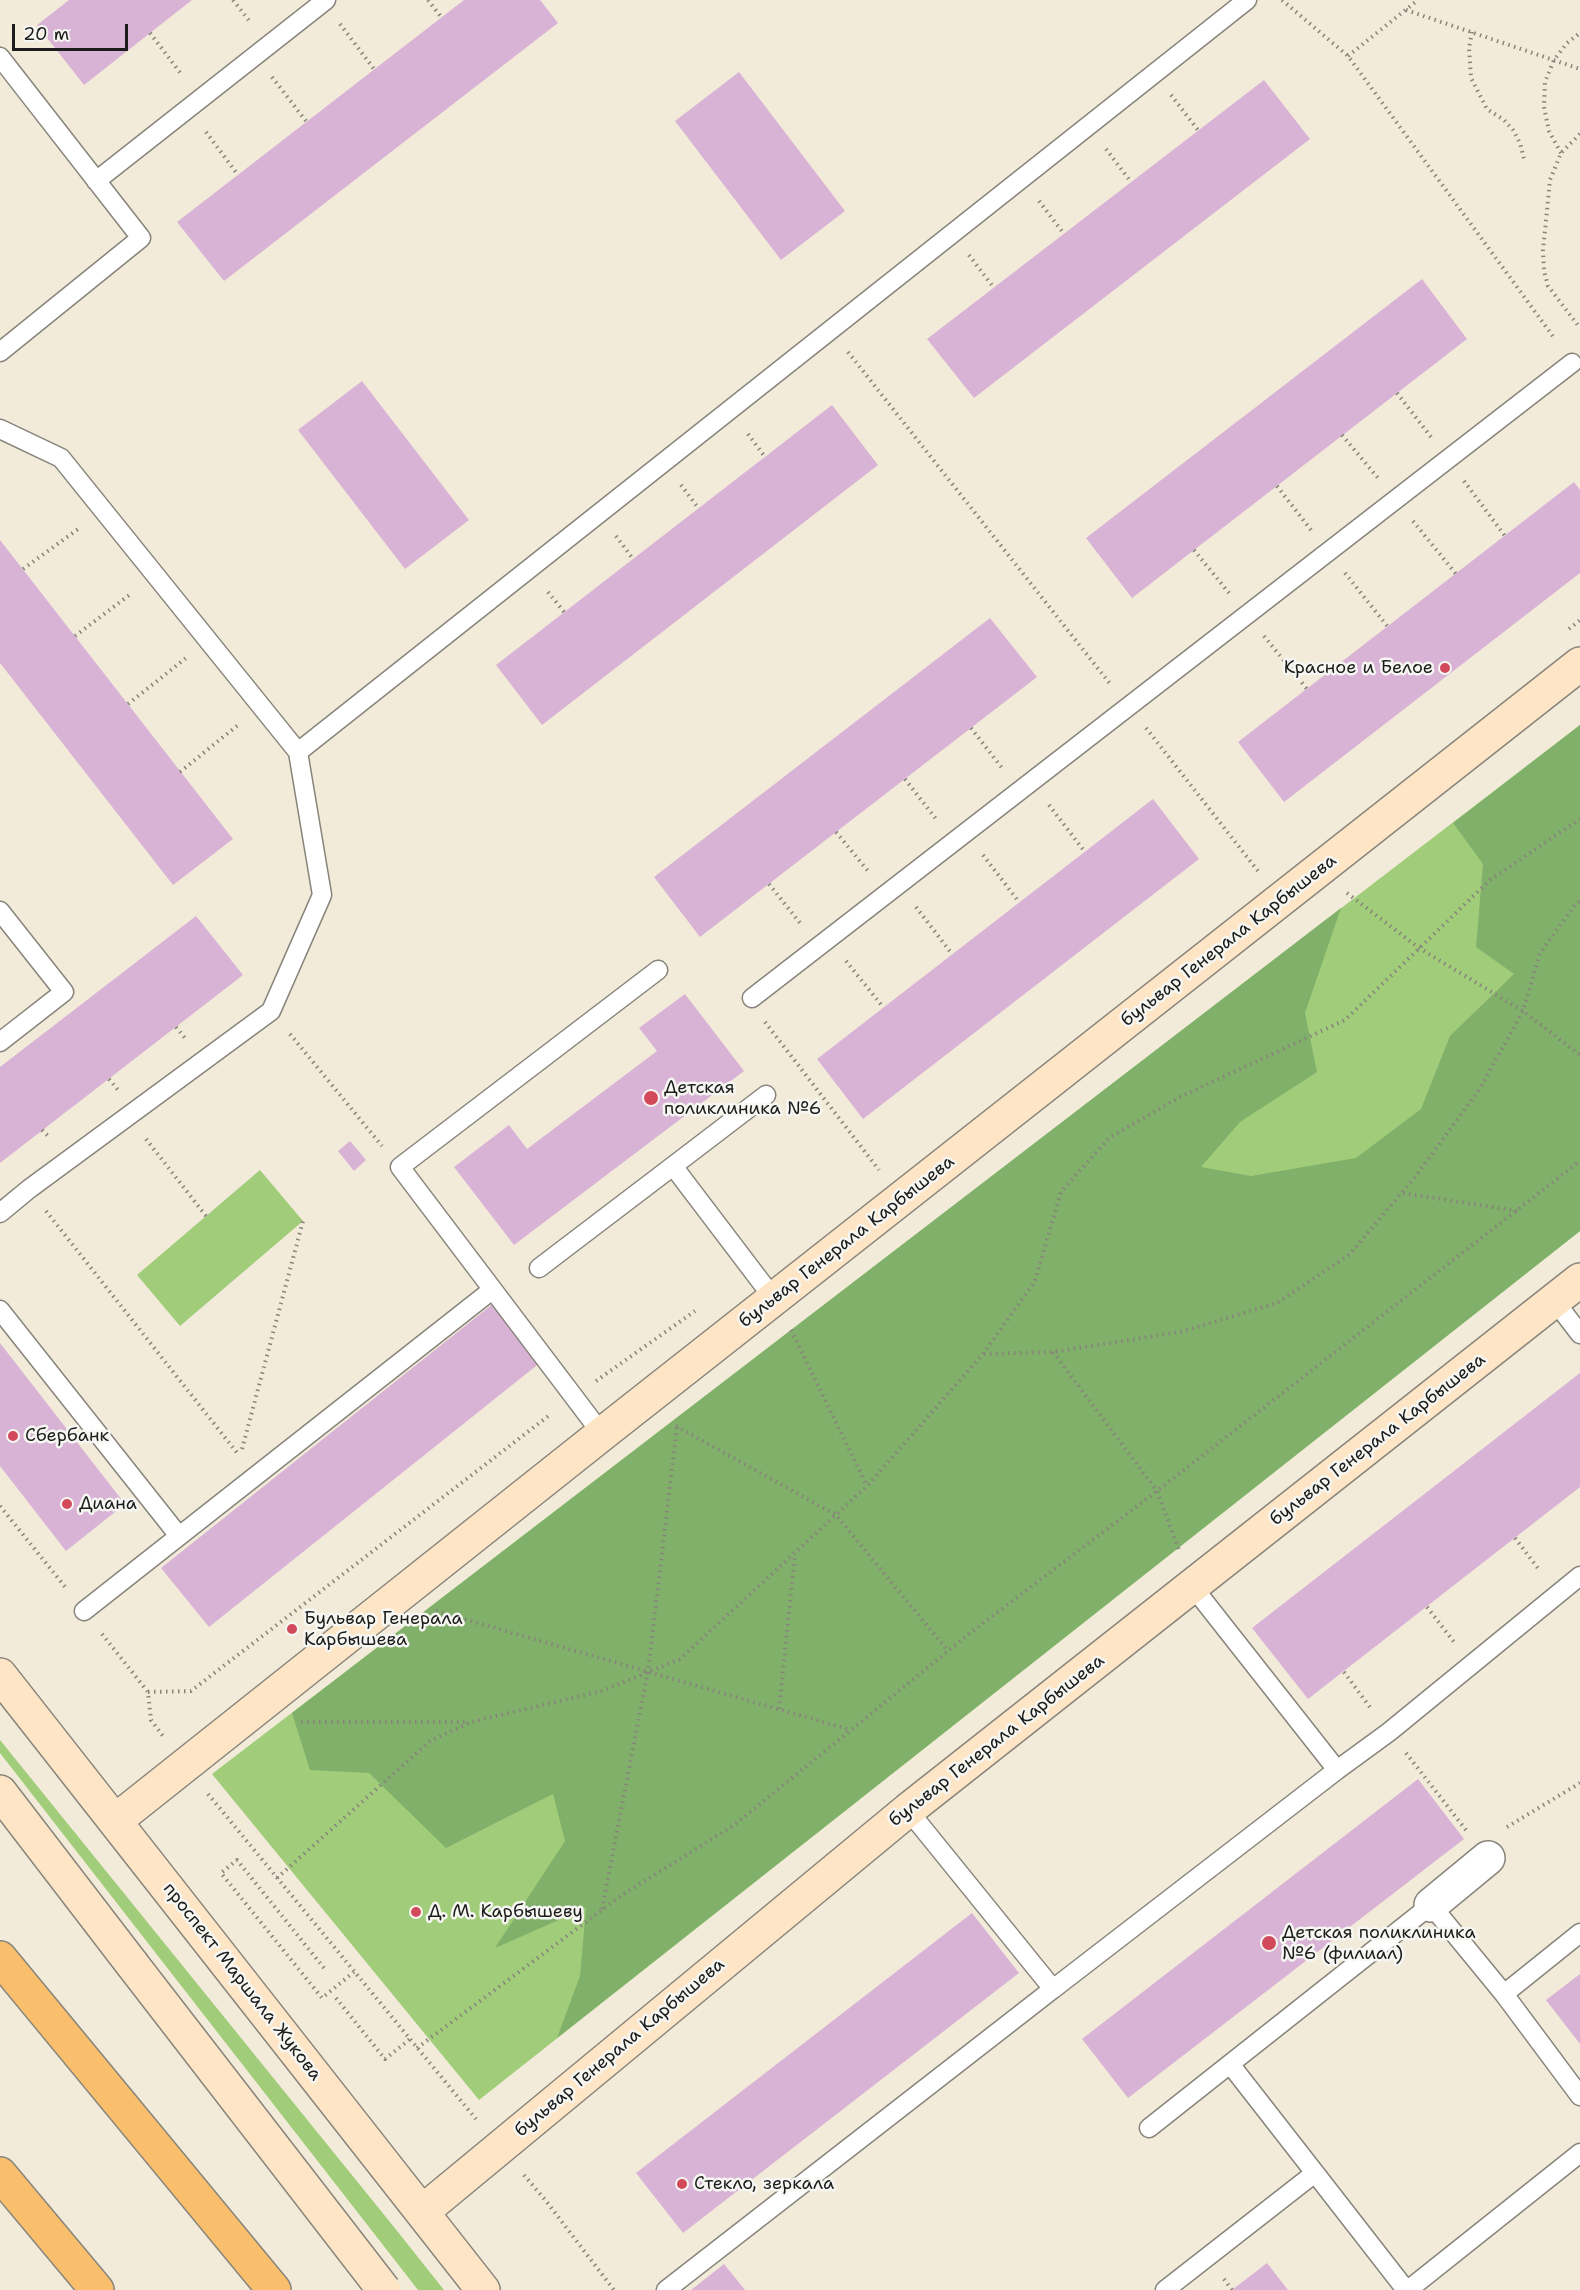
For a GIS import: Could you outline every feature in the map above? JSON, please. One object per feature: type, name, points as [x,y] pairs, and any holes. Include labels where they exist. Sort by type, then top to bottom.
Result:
[{"type":"main road","points":[[0,1958],[274,2290]]},
{"type":"main road","points":[[0,2174],[93,2285]]},
{"type":"street","name":"бульвар Генерала Карбышева","points":[[115,1821],[602,1434],[1580,664]]},
{"type":"street","name":"бульвар Генерала Карбышева","points":[[422,2212],[908,1810],[1580,1280]]},
{"type":"street","name":"проспект Маршала Жукова","points":[[0,1675],[483,2290]]},
{"type":"street","points":[[0,1792],[384,2290]]},
{"type":"street","points":[[0,1812],[132,1964]]},
{"type":"street","points":[[1431,1905],[1483,1851]]},
{"type":"lane","points":[[298,752],[1247,0]]},
{"type":"lane","points":[[96,181],[324,1]]},
{"type":"lane","points":[[0,57],[141,238],[0,352]]},
{"type":"lane","points":[[752,998],[1572,363]]},
{"type":"lane","points":[[0,429],[61,458],[298,752],[322,895],[271,1011],[29,1189],[0,1214]]},
{"type":"lane","points":[[0,911],[64,992],[0,1042]]},
{"type":"lane","points":[[602,1434],[400,1167],[658,970]]},
{"type":"lane","points":[[539,1268],[766,1095]]},
{"type":"lane","points":[[673,1166],[774,1299]]},
{"type":"lane","points":[[84,1611],[492,1290]]},
{"type":"lane","points":[[1554,1300],[1580,1334]]},
{"type":"lane","points":[[0,1310],[179,1536]]},
{"type":"lane","points":[[666,2290],[1053,1989],[1389,1732],[1580,1576]]},
{"type":"lane","points":[[1193,1587],[1337,1770]]},
{"type":"lane","points":[[908,1810],[1053,1989]]},
{"type":"lane","points":[[1149,2128],[1431,1905],[1504,1994],[1580,2096]]},
{"type":"lane","points":[[1504,1994],[1580,1933]]},
{"type":"lane","points":[[1230,2064],[1315,2173],[1400,2288],[1580,2153]]},
{"type":"lane","points":[[1165,2290],[1315,2173]]},
{"type":"path","points":[[428,0],[441,17]]},
{"type":"path","points":[[1282,0],[1348,57],[1572,363]]},
{"type":"path","points":[[1348,57],[1418,0]]},
{"type":"path","points":[[324,1],[374,69]]},
{"type":"path","points":[[1406,10],[1580,69]]},
{"type":"path","points":[[1472,32],[1469,48],[1471,78],[1487,109],[1504,120],[1513,130],[1520,143],[1524,159]]},
{"type":"path","points":[[150,33],[238,174]]},
{"type":"path","points":[[1561,153],[1549,131],[1544,107],[1545,82],[1554,60],[1567,43],[1580,33]]},
{"type":"path","points":[[255,56],[306,121]]},
{"type":"path","points":[[1154,74],[1198,130]]},
{"type":"path","points":[[1088,126],[1131,182]]},
{"type":"path","points":[[1580,134],[1561,153],[1550,180],[1543,250],[1544,271],[1548,286],[1580,328]]},
{"type":"path","points":[[1022,179],[1064,234]]},
{"type":"path","points":[[953,233],[994,288]]},
{"type":"path","points":[[831,330],[1261,874]]},
{"type":"path","points":[[23,569],[104,511]]},
{"type":"path","points":[[75,636],[156,575]]},
{"type":"path","points":[[1561,635],[1580,620]]},
{"type":"path","points":[[128,704],[208,641]]},
{"type":"path","points":[[180,772],[262,707]]},
{"type":"path","points":[[971,728],[1085,852]]},
{"type":"path","points":[[905,779],[1019,902]]},
{"type":"path","points":[[277,1878],[430,1741],[471,1722],[602,1691],[680,1659],[867,1486],[983,1354],[1035,1281],[1061,1192],[1109,1138],[1178,1098],[1345,1020],[1490,880],[1580,819]]},
{"type":"path","points":[[836,832],[952,954]]},
{"type":"path","points":[[1318,871],[1419,948],[1522,1011],[1580,1055]]},
{"type":"path","points":[[769,884],[884,1007]]},
{"type":"path","points":[[983,1354],[1053,1352],[1180,1332],[1277,1304],[1350,1254],[1402,1192],[1479,1090],[1522,1011],[1540,953],[1580,901]]},
{"type":"path","points":[[752,998],[760,1016],[880,1171],[871,1178]]},
{"type":"path","points":[[271,1011],[400,1167]]},
{"type":"path","points":[[128,1117],[206,1216]]},
{"type":"path","points":[[417,2048],[602,1910],[734,1826],[948,1651],[1580,1161]]},
{"type":"path","points":[[29,1189],[240,1456],[303,1221]]},
{"type":"path","points":[[1402,1192],[1518,1211]]},
{"type":"path","points":[[774,1299],[867,1486]]},
{"type":"path","points":[[148,1692],[191,1691],[574,1396],[696,1310]]},
{"type":"path","points":[[1053,1352],[1157,1491],[1193,1587]]},
{"type":"path","points":[[651,1396],[677,1427],[836,1515],[948,1651]]},
{"type":"path","points":[[602,1910],[648,1671],[677,1427]]},
{"type":"path","points":[[0,1506],[148,1692],[151,1720],[185,1766],[546,2201],[614,2290]]},
{"type":"path","points":[[1515,1538],[1558,1594]]},
{"type":"path","points":[[779,1709],[795,1553]]},
{"type":"path","points":[[395,1599],[851,1730]]},
{"type":"path","points":[[1427,1606],[1472,1664]]},
{"type":"path","points":[[1344,1672],[1483,1851],[1580,1784]]},
{"type":"path","points":[[298,1722],[471,1722]]},
{"type":"path","points":[[324,1968],[237,1860],[221,1873],[322,1998],[354,1972]]},
{"type":"path","points":[[336,1998],[385,2059],[410,2039]]},
{"type":"green space","points":[[1580,725],[1580,1231],[479,2100],[212,1774]]},
{"type":"green space","points":[[1580,725],[1580,1231],[557,2038],[580,1976],[586,1908],[495,1948],[565,1841],[553,1794],[446,1848],[369,1773],[310,1770],[292,1713],[1341,908],[1305,1013],[1317,1072],[1240,1122],[1201,1167],[1251,1176],[1356,1158],[1421,1109],[1450,1036],[1514,974],[1476,947],[1483,864],[1453,823]]},
{"type":"green space","points":[[260,1170],[303,1221],[180,1326],[137,1275]]},
{"type":"green space","points":[[0,1740],[444,2290],[418,2290],[0,1753]]},
{"type":"building","points":[[69,0],[192,0],[84,85],[37,25]]},
{"type":"building","points":[[464,0],[540,0],[558,23],[224,281],[177,222]]},
{"type":"building","points":[[739,72],[845,211],[781,260],[675,121]]},
{"type":"building","points":[[1264,80],[1310,139],[974,398],[927,339]]},
{"type":"building","points":[[1422,279],[1467,339],[1132,598],[1086,538]]},
{"type":"building","points":[[362,381],[469,520],[405,569],[298,430]]},
{"type":"building","points":[[832,405],[878,465],[542,725],[496,665]]},
{"type":"building","points":[[1574,482],[1580,490],[1580,573],[1284,802],[1238,742]]},
{"type":"building","points":[[0,540],[233,839],[173,885],[0,663]]},
{"type":"building","points":[[990,618],[1037,677],[700,937],[654,877]]},
{"type":"building","points":[[1153,799],[1199,859],[863,1119],[817,1059]]},
{"type":"building","points":[[196,916],[243,975],[0,1163],[0,1067]]},
{"type":"building","name":"Детская поликлиника №6","points":[[685,994],[744,1071],[514,1245],[454,1167],[509,1125],[527,1149],[657,1051],[639,1028]]},
{"type":"building","points":[[350,1141],[366,1160],[354,1171],[338,1151]]},
{"type":"building","points":[[494,1303],[541,1362],[209,1627],[161,1568]]},
{"type":"building","points":[[0,1343],[125,1504],[66,1551],[0,1466]]},
{"type":"building","points":[[1580,1373],[1580,1487],[1308,1699],[1252,1628]]},
{"type":"building","points":[[1418,1779],[1464,1839],[1128,2098],[1082,2039]]},
{"type":"building","points":[[972,1913],[1019,1973],[683,2233],[636,2173]]},
{"type":"building","points":[[1580,1974],[1580,2044],[1546,2000]]},
{"type":"building","points":[[1267,2263],[1288,2290],[1232,2290]]},
{"type":"building","points":[[724,2264],[745,2290],[691,2290]]},
{"type":"place","name":"Красное и Белое","points":[[1445,668]]},
{"type":"place","name":"Детская поликлиника №6","points":[[651,1098]]},
{"type":"place","name":"Сбербанк","points":[[13,1436]]},
{"type":"place","name":"Диана","points":[[67,1504]]},
{"type":"place","name":"Бульвар Генерала Карбышева","points":[[292,1629]]},
{"type":"place","name":"Д. М. Карбышеву","points":[[416,1912]]},
{"type":"place","name":"Детская поликлиника №6 (филиал)","points":[[1269,1943]]},
{"type":"place","name":"Стекло, зеркала","points":[[682,2184]]}]
